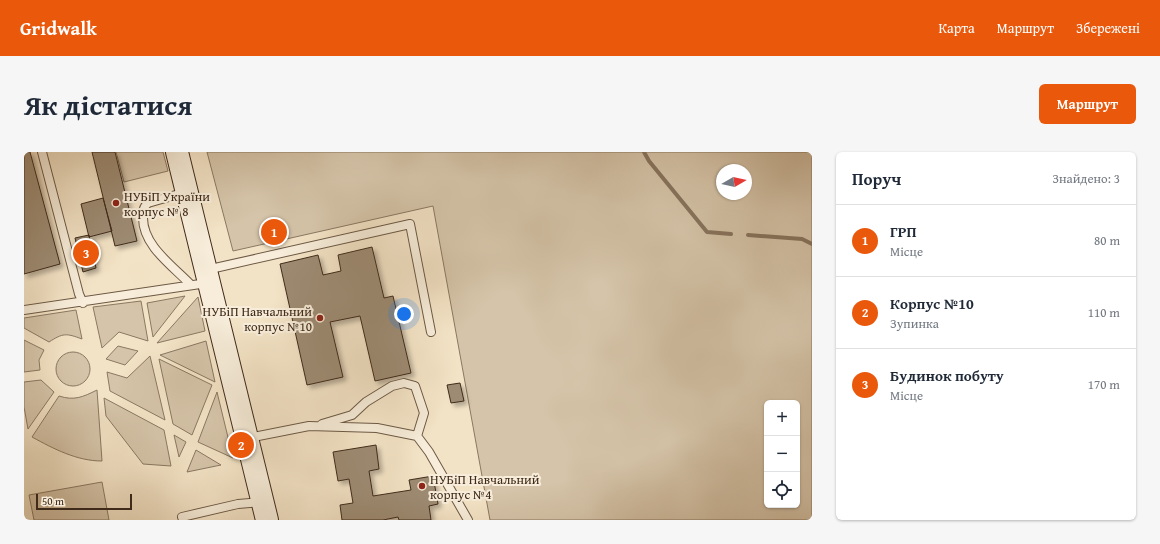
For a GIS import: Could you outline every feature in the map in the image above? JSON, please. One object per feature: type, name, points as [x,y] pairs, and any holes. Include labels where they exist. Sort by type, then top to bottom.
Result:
[{"type":"street","points":[[177,152],[187,192],[202,279],[247,439],[265,511]]},
{"type":"lane","points":[[42,152],[80,294],[84,303]]},
{"type":"lane","points":[[187,192],[148,203],[143,211],[143,226],[146,237],[155,248],[202,279]]},
{"type":"lane","points":[[24,310],[84,303],[202,279],[410,224],[432,332]]},
{"type":"lane","points":[[317,426],[352,415],[380,393],[392,386],[404,384],[415,386],[424,413],[416,436]]},
{"type":"lane","points":[[247,439],[310,426],[377,428],[416,436],[439,469],[468,520]]},
{"type":"lane","points":[[182,517],[238,504],[265,511]]},
{"type":"shaded area","points":[[116,152],[163,152],[168,171],[124,182]]},
{"type":"shaded area","points":[[207,152],[812,152],[812,520],[490,520],[433,206],[233,251]]},
{"type":"shaded area","points":[[185,296],[153,337],[147,303]]},
{"type":"shaded area","points":[[198,297],[205,331],[157,343]]},
{"type":"shaded area","points":[[141,301],[148,341],[119,332],[102,348],[93,307]]},
{"type":"shaded area","points":[[76,310],[82,339],[65,335],[49,342],[24,328],[24,318]]},
{"type":"shaded area","points":[[24,340],[44,350],[39,360],[40,370],[24,372]]},
{"type":"shaded area","points":[[206,341],[215,382],[160,355]]},
{"type":"shaded area","points":[[118,346],[138,351],[125,365],[106,359]]},
{"type":"shaded area","points":[[70,352],[76,352],[80,353],[87,359],[90,369],[89,376],[83,383],[76,386],[70,386],[66,385],[59,379],[56,372],[56,366],[57,362],[63,355]]},
{"type":"shaded area","points":[[150,356],[165,420],[110,391],[107,372],[127,378]]},
{"type":"shaded area","points":[[159,359],[212,385],[192,435],[173,424]]},
{"type":"shaded area","points":[[41,380],[54,392],[28,429],[24,407],[24,382]]},
{"type":"shaded area","points":[[97,390],[102,461],[75,457],[57,450],[32,437],[59,396],[78,398]]},
{"type":"shaded area","points":[[217,392],[233,458],[198,442]]},
{"type":"shaded area","points":[[104,398],[164,430],[171,466],[143,464],[106,416]]},
{"type":"shaded area","points":[[174,435],[186,442],[179,457]]},
{"type":"shaded area","points":[[196,450],[221,465],[187,472]]},
{"type":"shaded area","points":[[102,482],[109,520],[34,520],[29,495]]},
{"type":"building","points":[[24,152],[30,152],[60,264],[24,274]]},
{"type":"building","name":"НУБіП України корпус № 8","points":[[92,152],[115,152],[137,241],[115,246]]},
{"type":"building","points":[[103,198],[112,231],[89,237],[81,204]]},
{"type":"building","points":[[277,226],[279,236],[271,238],[269,228]]},
{"type":"building","points":[[89,235],[96,268],[83,272],[75,238]]},
{"type":"building","name":"НУБіП Навчальний корпус №10","points":[[372,247],[384,298],[393,296],[411,373],[375,381],[360,316],[330,322],[343,377],[307,385],[280,264],[318,255],[323,275],[341,271],[338,255]]},
{"type":"building","points":[[460,383],[464,401],[451,403],[447,385]]},
{"type":"building","name":"НУБіП Навчальний корпус №4","points":[[376,445],[379,469],[369,471],[373,496],[411,490],[409,480],[433,476],[438,504],[429,506],[431,520],[399,520],[398,517],[383,520],[342,520],[340,505],[353,503],[349,479],[338,481],[333,452]]},
{"type":"waterway","points":[[644,152],[649,161],[707,232],[731,234]]},
{"type":"waterway","points":[[748,235],[802,239],[812,244]]},
{"type":"place","name":"НУБіП України корпус № 8","points":[[116,203]]},
{"type":"place","name":"ГРП","points":[[274,232]]},
{"type":"place","name":"Будинок побуту","points":[[86,253]]},
{"type":"place","name":"НУБіП Навчальний корпус №10","points":[[320,318]]},
{"type":"place","name":"Корпус №10","points":[[241,445]]},
{"type":"place","name":"НУБіП Навчальний корпус №4","points":[[422,486]]}]
